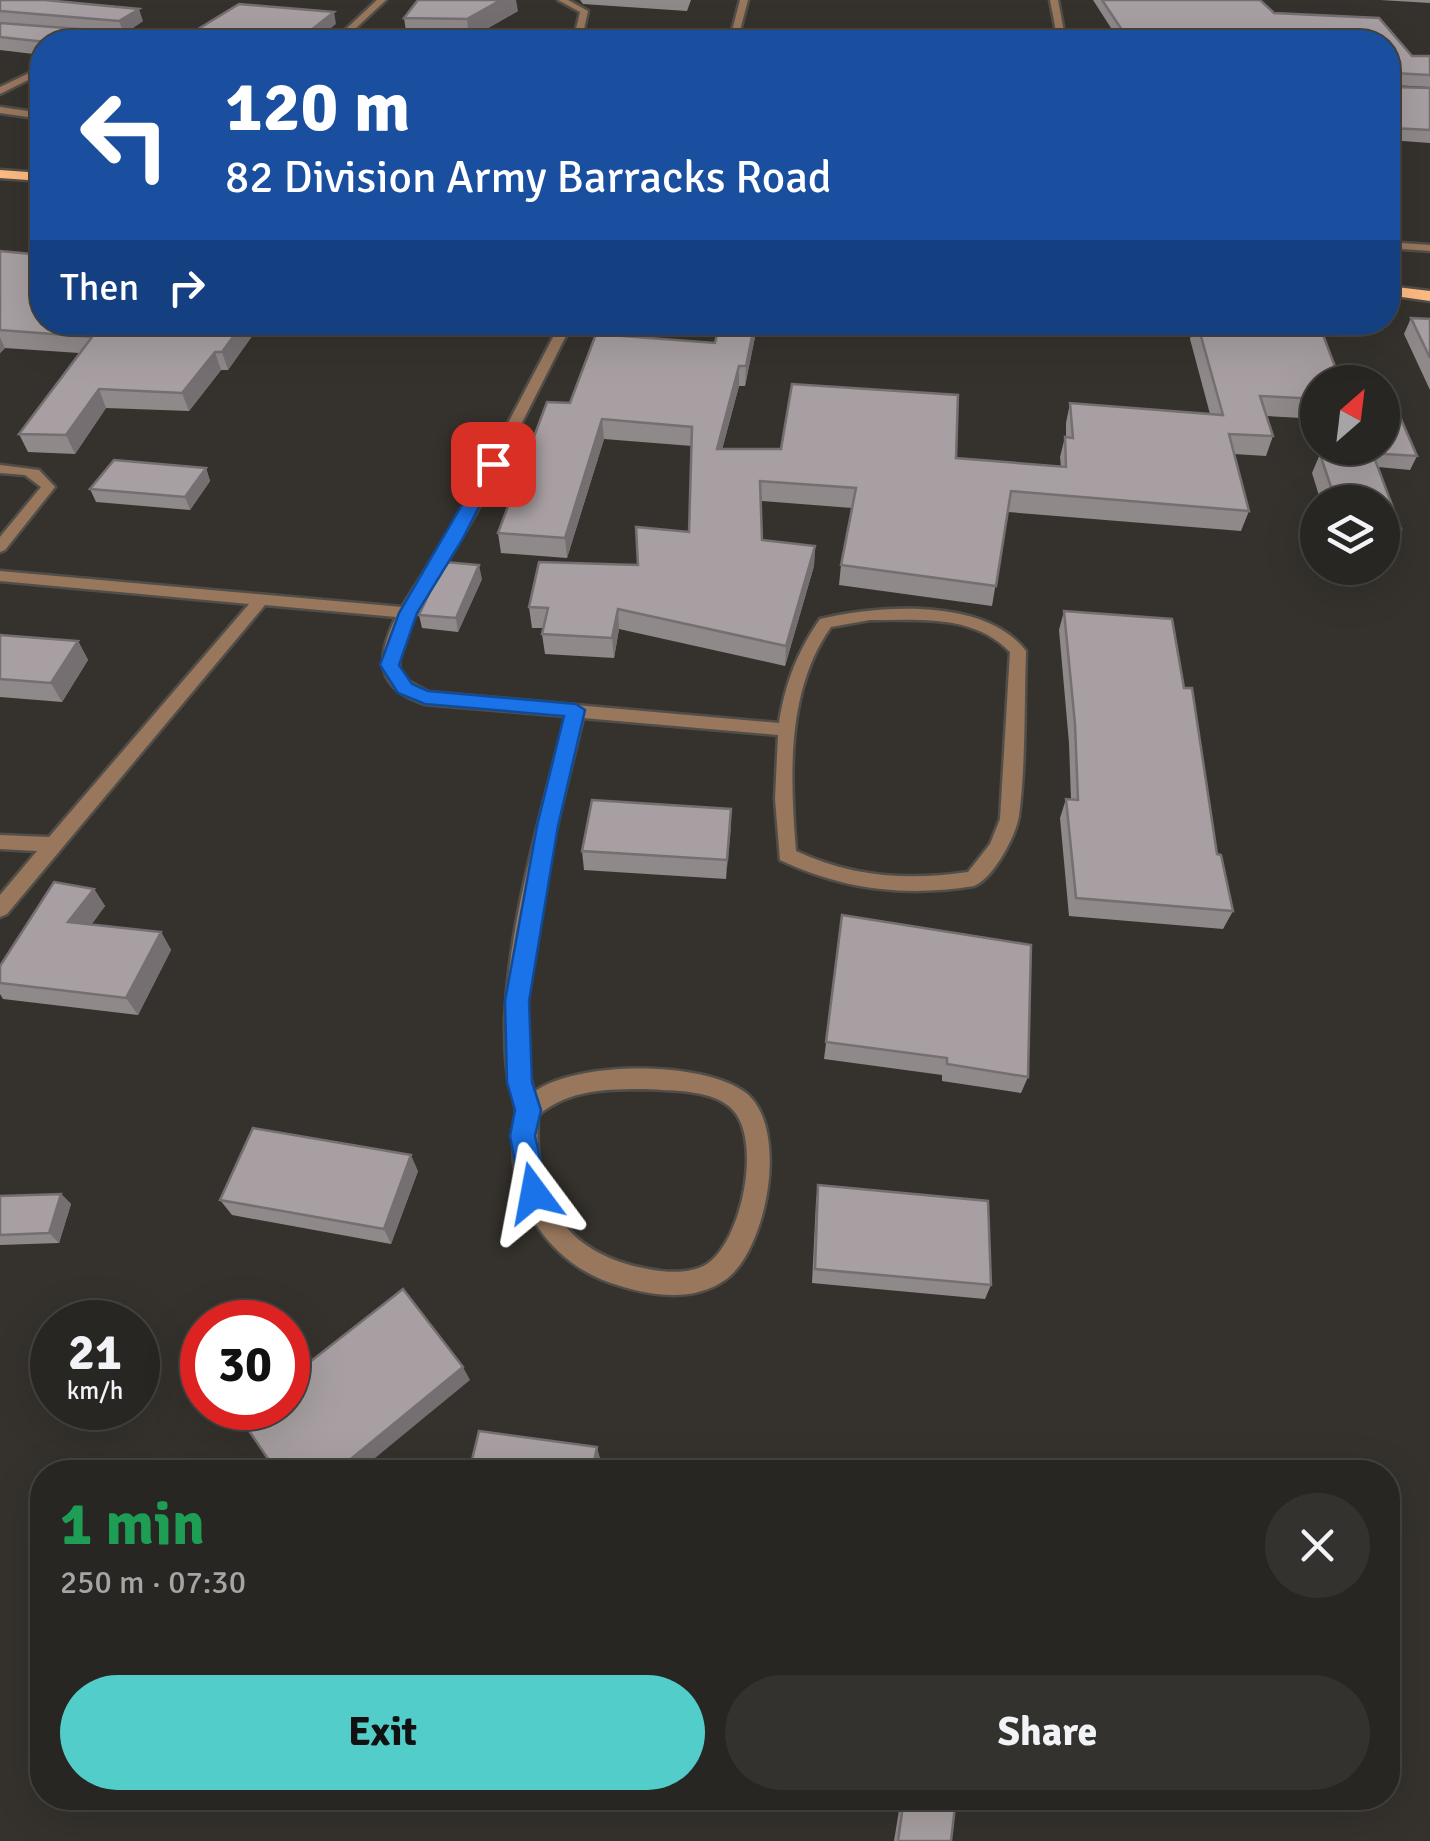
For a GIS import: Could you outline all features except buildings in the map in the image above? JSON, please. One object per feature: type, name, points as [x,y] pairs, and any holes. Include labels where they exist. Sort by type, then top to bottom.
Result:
[{"type":"main road","points":[[0,174],[30,176]]},
{"type":"main road","points":[[0,185],[30,187]]},
{"type":"main road","points":[[1400,278],[1430,282]]},
{"type":"main road","points":[[1400,292],[1430,296]]},
{"type":"street","points":[[349,30],[382,0]]},
{"type":"street","points":[[562,0],[584,11],[579,30]]},
{"type":"street","points":[[736,30],[744,0]]},
{"type":"street","points":[[1054,0],[1060,30]]},
{"type":"street","points":[[0,90],[30,76]]},
{"type":"street","points":[[0,110],[30,114]]},
{"type":"street","points":[[1400,246],[1430,248]]},
{"type":"street","points":[[560,335],[453,540],[408,613],[389,665],[405,689],[425,698],[786,730]]},
{"type":"street","points":[[0,469],[34,471],[48,487],[0,547]]},
{"type":"street","points":[[0,576],[408,613]]},
{"type":"street","points":[[0,909],[261,600]]},
{"type":"street","points":[[840,618],[961,620],[992,628],[1009,638],[1018,651],[1010,819],[998,847],[974,879],[935,886],[873,885],[821,872],[787,855],[783,812],[786,730],[803,658],[816,634],[840,618]]},
{"type":"street","points":[[528,1110],[553,1091],[617,1080],[709,1087],[735,1097],[747,1109],[756,1135],[756,1203],[742,1240],[715,1273],[686,1282],[640,1281],[615,1274],[558,1237],[534,1193],[522,1136],[528,1110],[520,1082],[517,1001],[548,826],[576,710]]},
{"type":"street","points":[[0,842],[51,844]]},
{"type":"route","points":[[493,464],[408,613],[389,665],[405,689],[425,698],[576,710],[548,826],[517,1001],[520,1082],[528,1110],[522,1136],[534,1193]]}]
